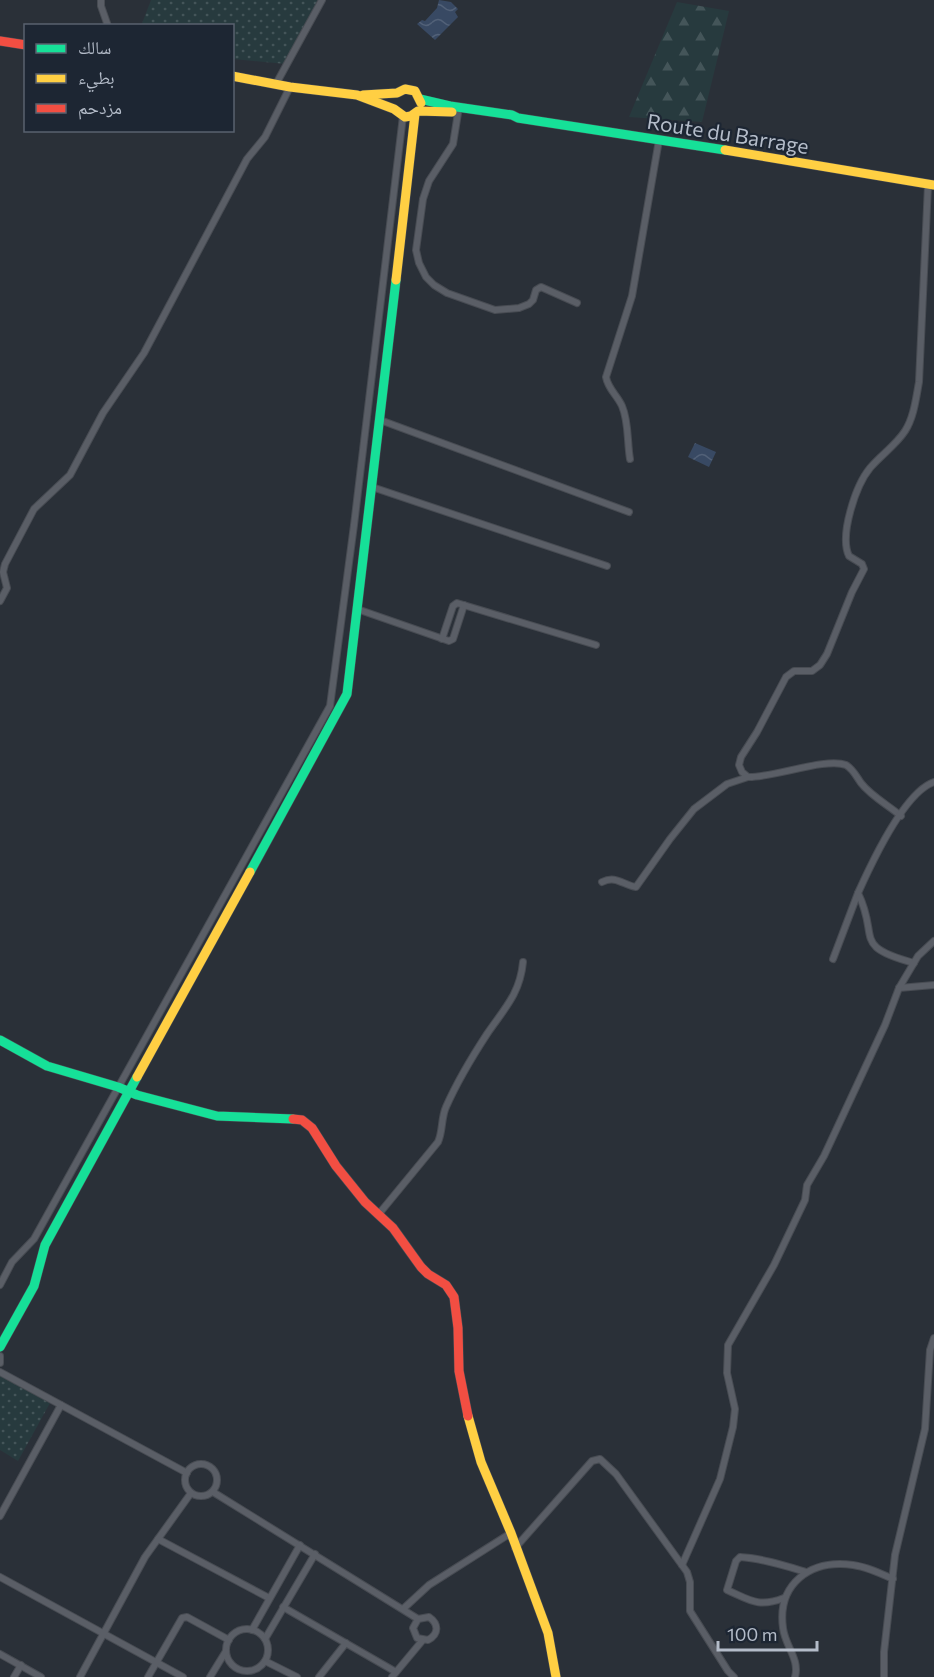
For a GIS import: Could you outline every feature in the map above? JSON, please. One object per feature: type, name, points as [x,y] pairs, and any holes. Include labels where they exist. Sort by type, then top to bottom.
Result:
[{"type":"street","points":[[101,0],[107,24]]},
{"type":"street","points":[[276,84],[322,0]]},
{"type":"street","points":[[0,41],[24,45]]},
{"type":"street","name":"Route du Barrage","points":[[234,76],[290,87],[357,95],[397,93],[410,89],[415,91],[420,99],[450,106],[900,178],[931,185]]},
{"type":"street","points":[[0,601],[7,588],[3,572],[4,564],[23,527],[34,508],[70,475],[103,413],[144,352],[247,159],[265,137],[290,87]]},
{"type":"street","points":[[394,108],[393,100],[397,93]]},
{"type":"street","name":"Route du Barrage","points":[[357,95],[394,108],[403,116],[438,110],[506,120],[517,118]]},
{"type":"street","points":[[0,1347],[34,1286],[45,1245],[347,694],[420,99]]},
{"type":"street","points":[[458,113],[453,144],[429,182],[423,200],[416,250],[426,277],[447,293],[495,310],[519,309],[529,304],[536,290],[541,287],[578,303]]},
{"type":"street","points":[[0,1285],[12,1262],[31,1243],[330,706],[356,515],[403,116]]},
{"type":"street","points":[[630,459],[622,406],[610,388],[606,377],[632,296],[659,140]]},
{"type":"street","points":[[748,777],[739,765],[741,757],[786,677],[794,671],[814,670],[827,654],[852,592],[864,570],[862,564],[849,555],[846,545],[855,495],[871,467],[906,430],[913,413],[921,368],[925,212],[931,185]]},
{"type":"street","points":[[380,420],[629,512]]},
{"type":"street","points":[[372,487],[607,566]]},
{"type":"street","points":[[357,609],[449,641],[453,639],[464,605],[596,645]]},
{"type":"street","points":[[602,882],[615,879],[636,887],[694,809],[727,784],[748,777],[758,778],[822,765],[843,764],[853,771],[868,790],[901,816]]},
{"type":"street","points":[[833,959],[858,893],[878,850],[904,809],[920,790],[934,782]]},
{"type":"street","points":[[858,893],[866,914],[868,935],[875,948],[897,959],[914,963]]},
{"type":"street","points":[[682,1565],[720,1479],[733,1427],[735,1408],[727,1380],[727,1349],[774,1265],[805,1200],[807,1185],[824,1156],[885,1025],[899,988],[918,956],[934,941]]},
{"type":"street","points":[[378,1215],[438,1142],[442,1132],[445,1109],[470,1061],[513,997],[522,979],[523,962]]},
{"type":"street","points":[[899,988],[934,985]]},
{"type":"street","points":[[0,1040],[47,1066],[128,1091],[217,1116],[302,1120],[312,1128],[336,1166],[378,1215],[393,1228],[421,1267],[446,1285],[454,1296],[458,1328],[459,1371],[470,1423],[481,1462],[511,1533],[548,1633],[556,1677]]},
{"type":"street","points":[[884,1677],[884,1652],[892,1579],[899,1534],[912,1490],[925,1429],[930,1350],[934,1338]]},
{"type":"street","points":[[0,1356],[0,1363]]},
{"type":"street","points":[[0,1372],[187,1473]]},
{"type":"street","points":[[0,1516],[3,1505],[61,1405]]},
{"type":"street","points":[[515,1548],[592,1461],[600,1459],[616,1474],[682,1565],[690,1582],[690,1611],[734,1677]]},
{"type":"street","points":[[199,1464],[207,1465],[214,1470],[218,1477],[213,1492],[198,1497],[191,1493],[185,1484],[187,1473],[192,1467],[199,1464]]},
{"type":"street","points":[[213,1492],[418,1619]]},
{"type":"street","points":[[80,1677],[145,1557],[191,1493]]},
{"type":"street","points":[[403,1609],[429,1585],[511,1533]]},
{"type":"street","points":[[158,1539],[269,1598]]},
{"type":"street","points":[[252,1630],[300,1545]]},
{"type":"street","points":[[252,1677],[268,1654],[265,1639],[315,1554]]},
{"type":"street","points":[[806,1572],[782,1564],[740,1557],[736,1561],[727,1590],[754,1603],[766,1604],[784,1598],[806,1572],[829,1565],[853,1565],[892,1579]]},
{"type":"street","points":[[0,1577],[183,1677]]},
{"type":"street","points":[[784,1598],[782,1627],[795,1659],[797,1670],[795,1677]]},
{"type":"street","points":[[283,1607],[394,1674],[422,1641],[434,1637],[437,1626],[429,1617],[423,1617],[414,1623],[414,1634],[422,1641]]},
{"type":"street","points":[[148,1677],[184,1617],[229,1640]]},
{"type":"street","points":[[210,1677],[226,1650],[229,1640],[238,1631],[252,1630],[265,1639]]},
{"type":"street","points":[[319,1677],[346,1643]]},
{"type":"street","points":[[226,1650],[231,1664],[237,1668],[244,1671],[258,1668]]},
{"type":"street","points":[[0,1654],[41,1677]]},
{"type":"street","points":[[265,1661],[297,1677]]},
{"type":"street","points":[[14,1677],[21,1665]]},
{"type":"green space","points":[[151,0],[320,0],[286,64],[234,59],[234,24],[142,24]]},
{"type":"green space","points":[[677,2],[729,11],[702,122],[629,117]]},
{"type":"green space","points":[[0,1375],[50,1403],[18,1461],[0,1450]]},
{"type":"water","points":[[439,0],[451,2],[458,9],[455,12],[458,17],[435,40],[417,24],[422,20],[425,21],[437,8]]},
{"type":"water","points":[[695,443],[716,452],[709,467],[688,457]]},
{"type":"traffic: fast","points":[[420,99],[512,115],[518,118],[725,150]]},
{"type":"traffic: fast","points":[[250,872],[347,694],[396,280]]},
{"type":"traffic: fast","points":[[0,1040],[47,1066],[137,1095],[217,1116],[293,1119]]},
{"type":"traffic: fast","points":[[0,1347],[34,1286],[45,1245],[137,1077]]},
{"type":"traffic: slow","points":[[234,76],[290,87],[357,95],[394,109],[405,117],[418,111],[452,112]]},
{"type":"traffic: slow","points":[[363,95],[397,93],[405,89],[415,91],[421,103]]},
{"type":"traffic: slow","points":[[396,280],[415,114]]},
{"type":"traffic: slow","points":[[725,150],[934,185]]},
{"type":"traffic: slow","points":[[137,1077],[250,872]]},
{"type":"traffic: slow","points":[[468,1416],[481,1462],[511,1533],[548,1633],[556,1677]]},
{"type":"traffic: jam","points":[[0,41],[24,45]]},
{"type":"traffic: jam","points":[[293,1119],[302,1120],[312,1128],[336,1166],[365,1202],[393,1228],[421,1267],[446,1285],[454,1297],[458,1328],[459,1371],[468,1416]]}]
